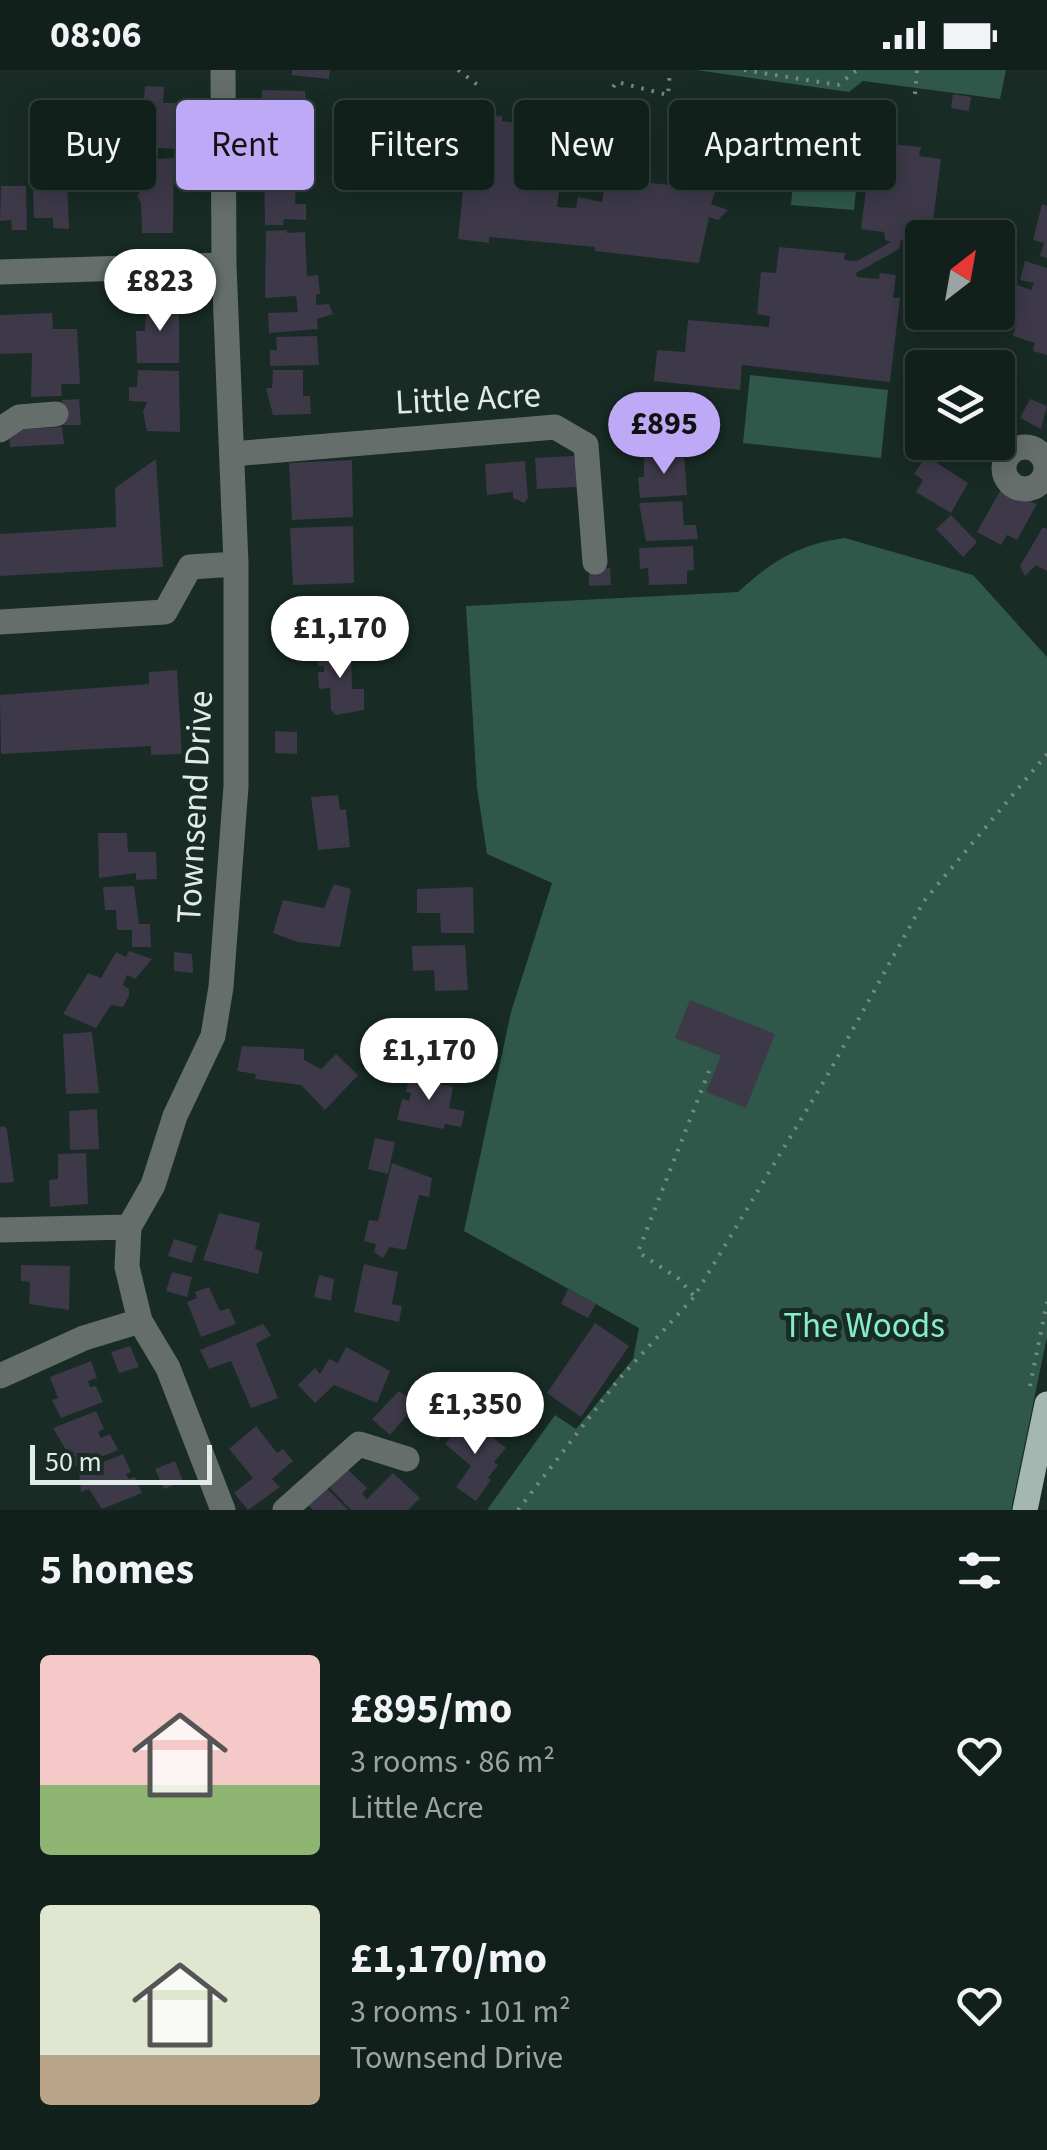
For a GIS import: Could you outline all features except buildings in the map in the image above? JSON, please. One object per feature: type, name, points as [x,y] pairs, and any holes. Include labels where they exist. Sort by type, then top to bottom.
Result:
[{"type":"main road","points":[[1025,1510],[1047,1404]]},
{"type":"street","name":"Townsend Drive","points":[[222,70],[224,265],[236,564],[236,786],[221,987],[213,1036],[175,1116],[153,1185],[130,1227],[127,1267],[140,1321],[168,1368],[223,1510]]},
{"type":"street","points":[[0,272],[224,265]]},
{"type":"street","points":[[0,430],[20,417],[56,414]]},
{"type":"street","name":"Little Acre","points":[[232,454],[556,426],[586,445],[595,562]]},
{"type":"street","points":[[0,622],[165,612],[190,567],[236,564]]},
{"type":"street","points":[[0,1230],[130,1227]]},
{"type":"street","points":[[0,1376],[84,1338],[140,1321]]},
{"type":"street","points":[[285,1510],[359,1444],[407,1459]]},
{"type":"path","points":[[458,70],[478,86]]},
{"type":"path","points":[[613,87],[618,82],[668,95],[670,70]]},
{"type":"path","points":[[744,70],[838,85],[857,70]]},
{"type":"path","points":[[915,94],[917,70]]},
{"type":"path","points":[[518,1510],[619,1379],[694,1297],[827,1076],[924,901],[1047,754]]},
{"type":"path","points":[[694,1297],[679,1279],[638,1252],[709,1071]]},
{"type":"green space","points":[[696,70],[1006,70],[1000,99],[863,81],[849,92]]},
{"type":"green space","points":[[792,190],[856,190],[854,210],[791,205]]},
{"type":"green space","points":[[750,375],[888,390],[881,458],[743,443]]},
{"type":"green space","name":"The Woods","points":[[845,538],[973,575],[1047,657],[1047,1337],[1011,1510],[487,1510],[555,1415],[576,1429],[633,1359],[639,1328],[464,1231],[511,1012],[552,883],[487,854],[477,788],[466,606],[738,592],[787,556]]}]
